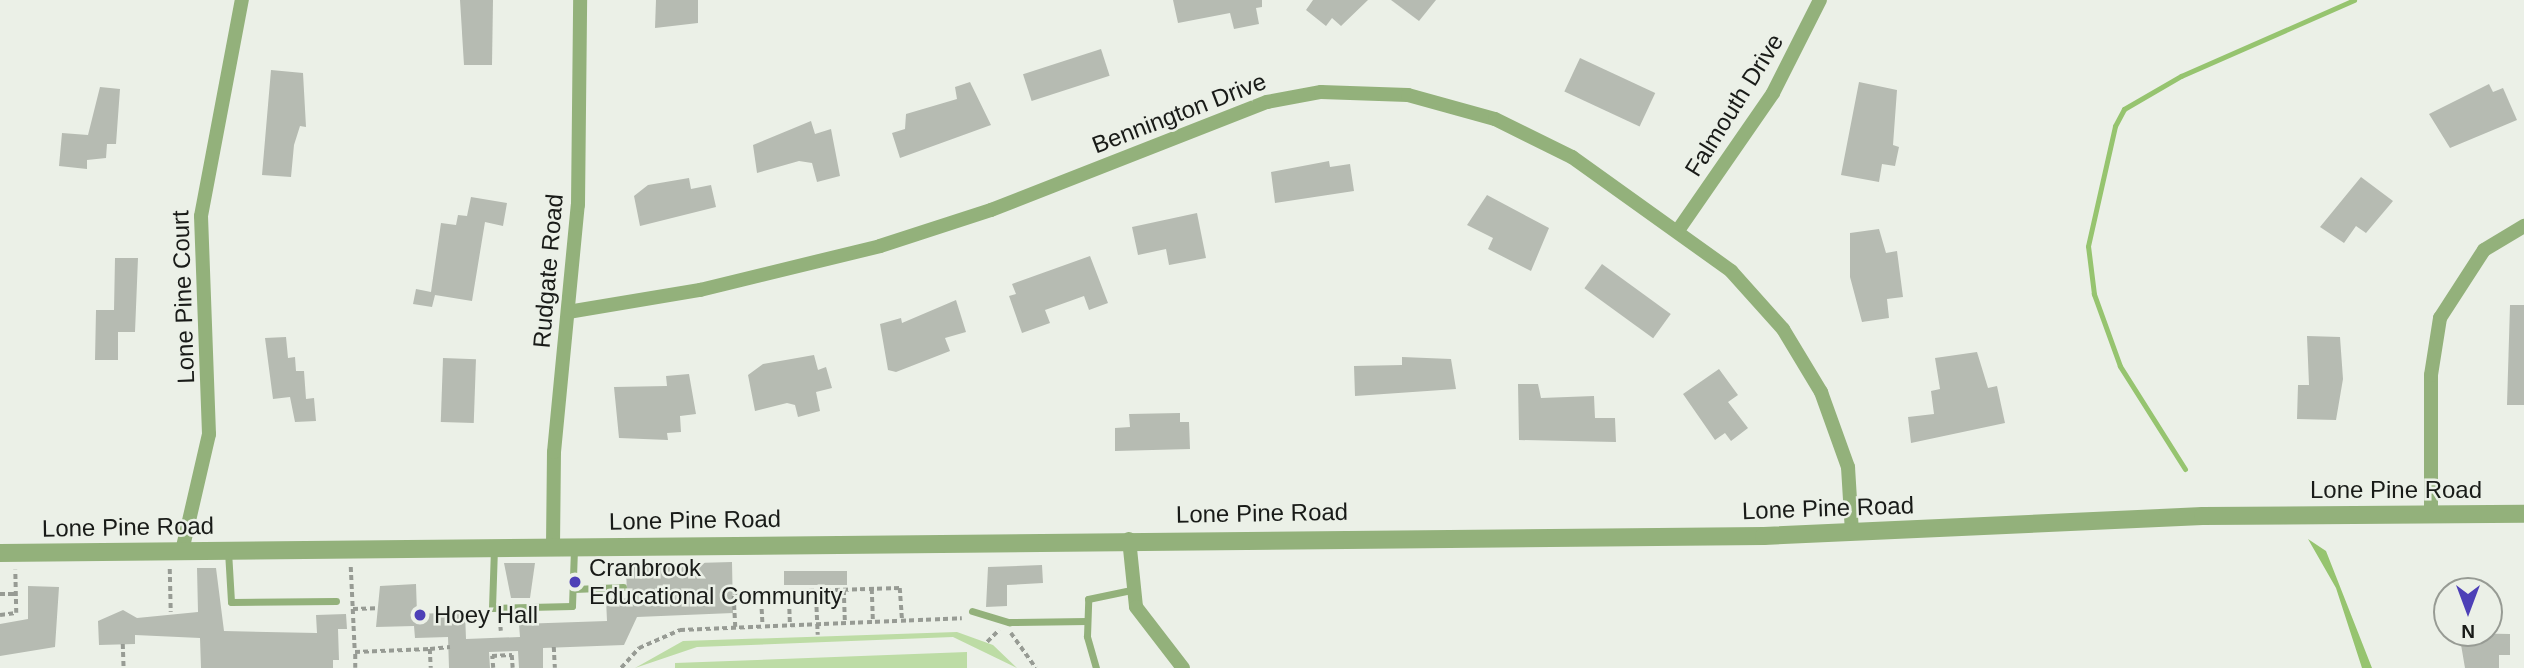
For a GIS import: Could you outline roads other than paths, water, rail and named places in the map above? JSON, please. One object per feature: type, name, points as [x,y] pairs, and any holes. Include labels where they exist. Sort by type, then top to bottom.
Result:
[{"type":"street","name":"Lone Pine Court","points":[[176,557],[209,434],[201,216],[242,0]]},
{"type":"street","name":"Rudgate Road","points":[[553,546],[580,163],[580,0]]},
{"type":"street","name":"Falmouth Drive","points":[[1679,229],[1773,93],[1820,0]]},
{"type":"street","name":"Bennington Drive","points":[[568,312],[701,290],[850,254],[1012,202],[1227,114],[1321,93],[1408,94],[1495,119],[1572,157],[1679,229],[1760,301],[1810,370],[1848,467],[1852,533]]},
{"type":"street","points":[[2431,514],[2431,375],[2440,318],[2484,250],[2524,226]]},
{"type":"street","name":"Lone Pine Road","points":[[0,553],[176,557],[228,550],[1852,533],[2203,516],[2524,514]]},
{"type":"street","points":[[1129,539],[1131,590],[1143,619],[1183,668]]},
{"type":"lane","points":[[494,547],[492,608],[572,606],[574,546]]},
{"type":"lane","points":[[228,550],[230,602],[337,601]]},
{"type":"lane","points":[[574,589],[623,587]]},
{"type":"lane","points":[[1096,668],[1087,621],[1088,599],[1131,590]]},
{"type":"lane","points":[[972,611],[1009,622],[1087,621]]},
{"type":"waterway","points":[[2185,469],[2120,366],[2094,294],[2088,246],[2115,126],[2124,109],[2181,76],[2354,0]]},
{"type":"place","name":"Cranbrook Educational Community","points":[[575,582]]},
{"type":"place","name":"Hoey Hall","points":[[420,615]]}]
